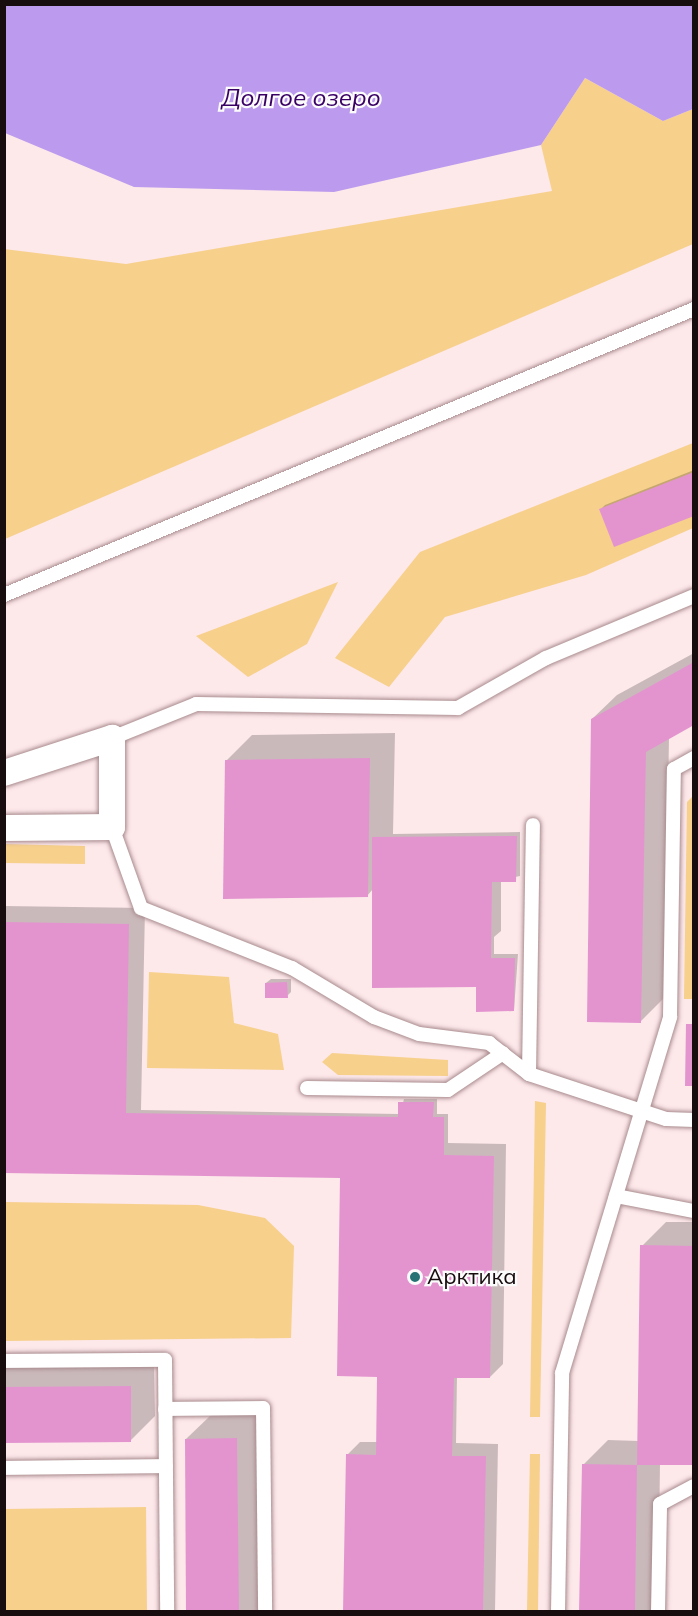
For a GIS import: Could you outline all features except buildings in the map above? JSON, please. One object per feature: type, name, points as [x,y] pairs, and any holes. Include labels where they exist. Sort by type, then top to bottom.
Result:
[{"type":"street","points":[[4,772],[112,738],[112,827],[4,828]]},
{"type":"lane","points":[[4,595],[693,309]]},
{"type":"lane","points":[[112,738],[196,704],[458,708],[546,657],[693,596]]},
{"type":"lane","points":[[558,1611],[562,1373],[670,1017],[674,769],[693,758]]},
{"type":"lane","points":[[529,1074],[533,825]]},
{"type":"lane","points":[[112,827],[141,908],[292,968],[374,1017],[419,1034],[489,1043],[529,1074],[642,1111],[693,1120]]},
{"type":"lane","points":[[307,1088],[448,1090],[503,1053]]},
{"type":"lane","points":[[615,1196],[693,1212]]},
{"type":"lane","points":[[4,1361],[165,1360],[167,1611]]},
{"type":"lane","points":[[165,1409],[263,1408],[265,1611]]},
{"type":"lane","points":[[4,1468],[166,1466]]},
{"type":"lane","points":[[658,1611],[660,1504],[693,1486]]},
{"type":"shaded area","points":[[585,78],[663,121],[693,109],[693,244],[5,539],[4,249],[126,264],[552,191],[541,145]]},
{"type":"shaded area","points":[[693,443],[693,528],[586,575],[445,617],[389,687],[335,658],[420,552]]},
{"type":"shaded area","points":[[338,582],[307,644],[248,677],[196,636]]},
{"type":"shaded area","points":[[693,796],[694,999],[684,999],[687,802]]},
{"type":"shaded area","points":[[5,844],[85,846],[85,864],[5,863]]},
{"type":"shaded area","points":[[149,972],[229,977],[234,1023],[278,1034],[284,1070],[147,1068]]},
{"type":"shaded area","points":[[332,1053],[448,1060],[448,1076],[338,1075],[322,1062]]},
{"type":"shaded area","points":[[535,1101],[546,1103],[540,1417],[530,1417]]},
{"type":"shaded area","points":[[5,1202],[198,1205],[265,1218],[294,1246],[291,1338],[5,1341]]},
{"type":"shaded area","points":[[530,1454],[540,1454],[538,1611],[527,1611]]},
{"type":"shaded area","points":[[146,1507],[147,1611],[5,1611],[5,1509]]},
{"type":"water","name":"Долгое озеро","points":[[4,5],[693,5],[693,109],[663,121],[585,78],[541,145],[334,192],[134,187],[5,133]]},
{"type":"place","name":"Арктика","points":[[415,1277]]}]
